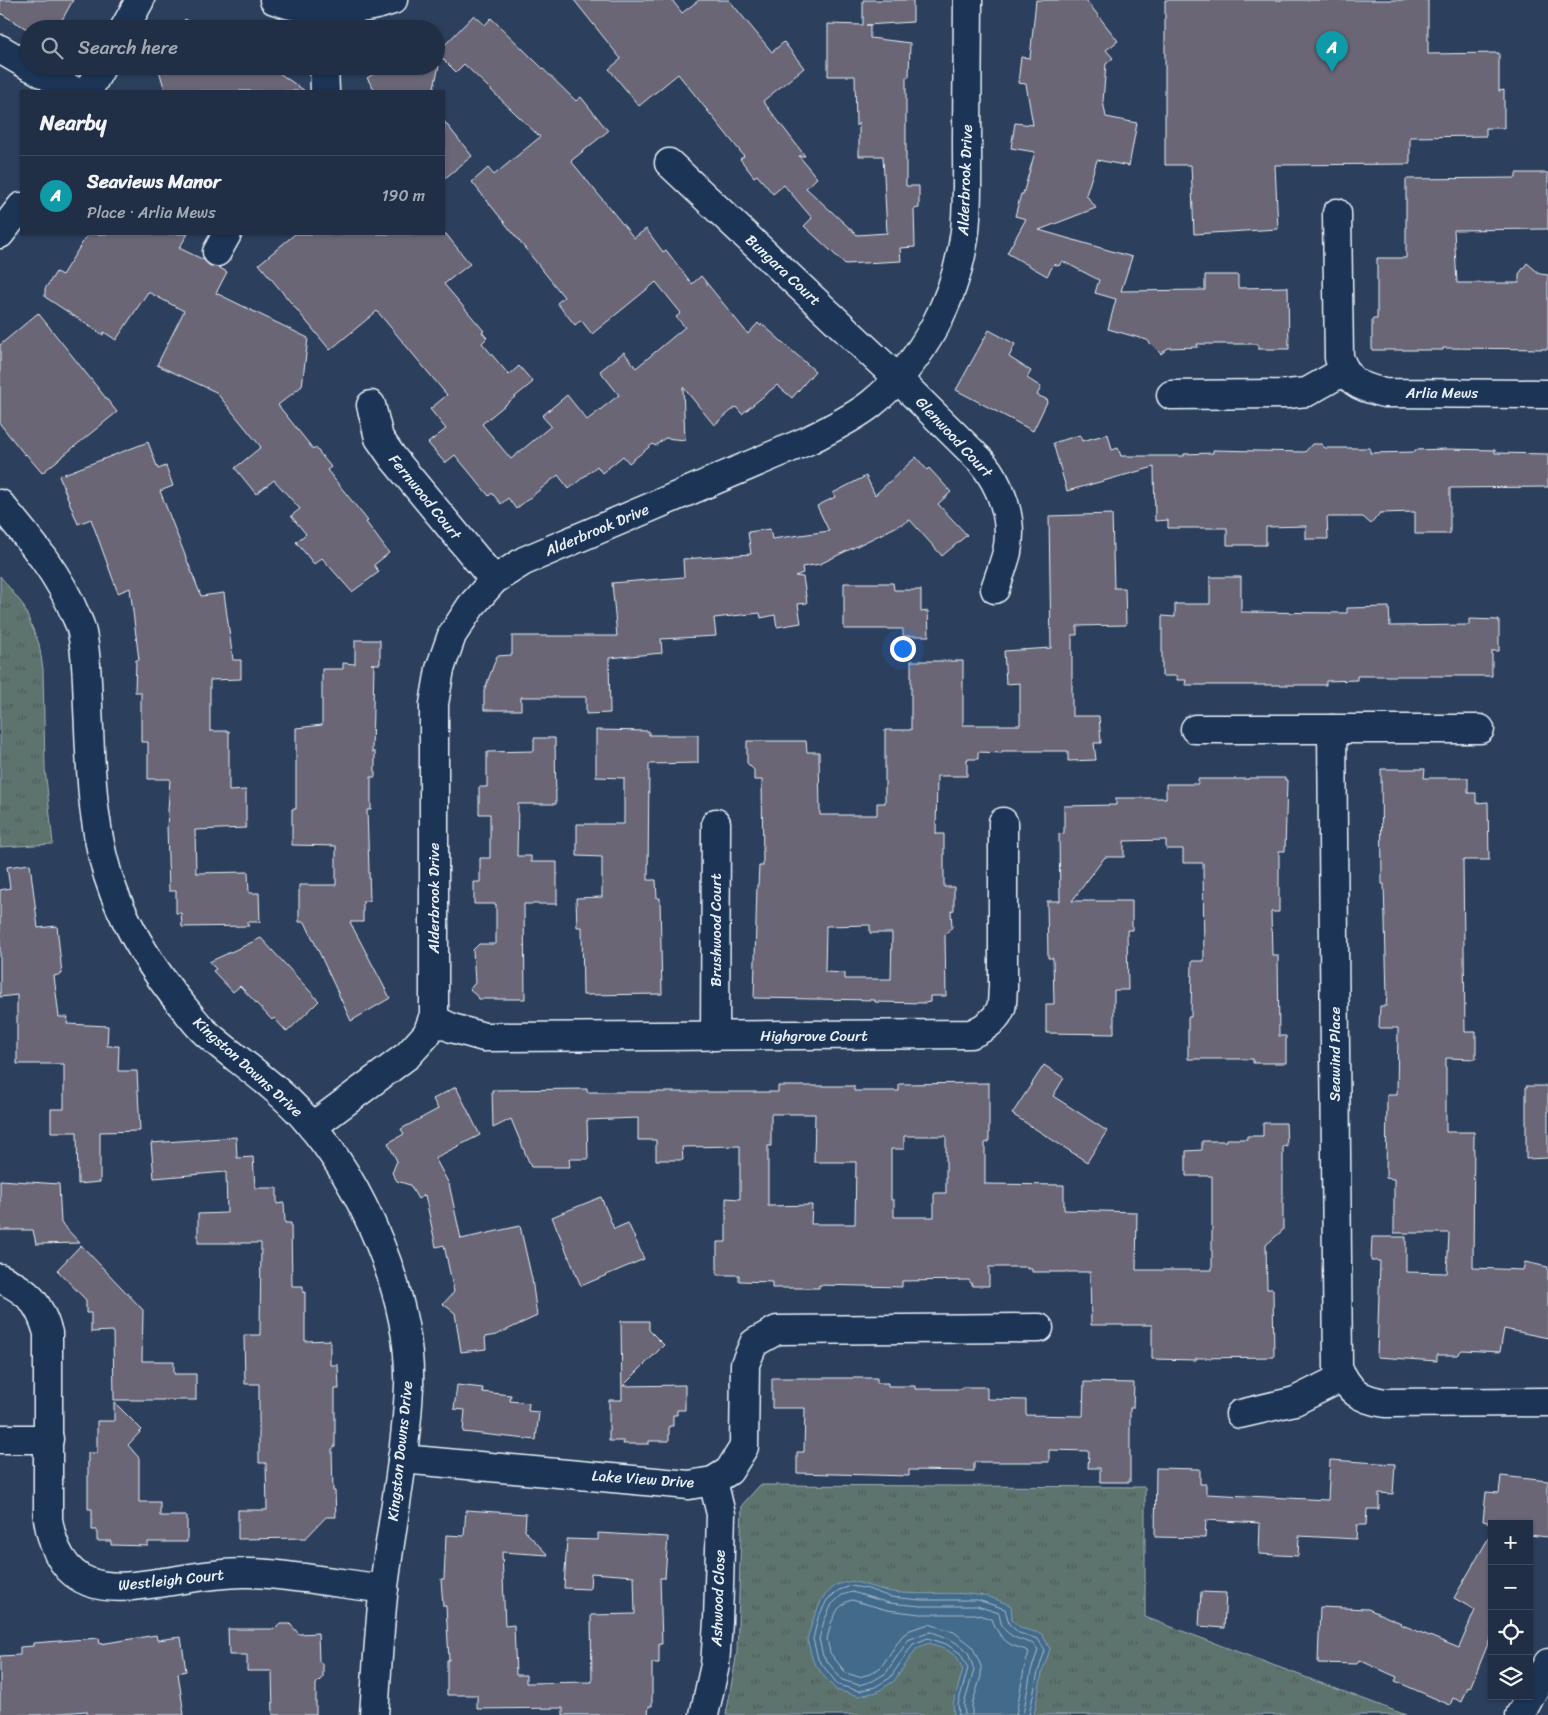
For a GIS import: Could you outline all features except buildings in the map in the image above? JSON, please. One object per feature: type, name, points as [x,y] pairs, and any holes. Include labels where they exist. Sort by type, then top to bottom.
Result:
[{"type":"street","points":[[129,20],[140,0]]},
{"type":"street","points":[[274,0],[327,19],[393,0]]},
{"type":"street","name":"Alderbrook Drive","points":[[312,1127],[408,1056],[427,1034],[433,1020],[434,704],[440,669],[452,635],[470,606],[494,580],[524,561],[809,440],[833,428],[871,403],[897,378],[923,347],[942,313],[956,274],[965,232],[968,0]]},
{"type":"street","points":[[0,49],[20,61]]},
{"type":"street","points":[[45,75],[72,90]]},
{"type":"street","points":[[89,90],[97,75]]},
{"type":"street","points":[[324,75],[325,90]]},
{"type":"street","name":"Bungara Court","points":[[669,163],[897,378]]},
{"type":"street","points":[[0,234],[20,208]]},
{"type":"street","points":[[1171,395],[1288,394],[1307,392],[1344,370],[1339,358],[1337,213]]},
{"type":"street","name":"Arlia Mews","points":[[1344,370],[1346,375],[1358,385],[1384,393],[1548,394]]},
{"type":"street","name":"Glenwood Court","points":[[897,378],[981,461],[991,473],[998,487],[1007,514],[1008,536],[1007,551],[995,589]]},
{"type":"street","name":"Fernwood Court","points":[[371,405],[380,438],[393,458],[494,580]]},
{"type":"street","name":"Kingston Downs Drive","points":[[0,504],[45,558],[67,594],[82,631],[87,669],[92,790],[101,844],[110,881],[126,921],[147,957],[174,995],[204,1031],[288,1099],[320,1136],[350,1183],[377,1233],[402,1314],[409,1385],[402,1459],[384,1589],[374,1715]]},
{"type":"street","points":[[1195,729],[1480,729]]},
{"type":"street","name":"Seawind Place","points":[[1332,729],[1337,1351],[1338,1368],[1342,1377]]},
{"type":"street","name":"Highgrove Court","points":[[433,1020],[452,1028],[484,1037],[971,1034],[983,1029],[992,1021],[1001,1008],[1003,988],[1003,822]]},
{"type":"street","name":"Brushwood Court","points":[[715,1036],[716,823]]},
{"type":"street","name":"Westleigh Court","points":[[0,1278],[19,1287],[32,1299],[43,1315],[48,1333],[48,1518],[51,1538],[59,1556],[72,1572],[89,1582],[114,1587],[135,1586],[221,1574],[247,1573],[274,1574],[384,1589]]},
{"type":"street","name":"Lake View Drive","points":[[402,1459],[689,1485],[713,1481],[729,1471],[744,1447],[745,1364],[754,1343],[777,1330],[1039,1328]]},
{"type":"street","points":[[1240,1414],[1295,1401],[1342,1377],[1356,1394],[1369,1400],[1385,1403],[1548,1402]]},
{"type":"street","points":[[0,1439],[49,1439]]},
{"type":"street","name":"Ashwood Close","points":[[704,1715],[715,1665],[718,1622],[721,1514],[713,1481]]},
{"type":"street","points":[[1520,1715],[1548,1663]]},
{"type":"green space","points":[[0,576],[23,605],[39,644],[43,669],[45,768],[53,844],[0,847]]},
{"type":"green space","points":[[760,1485],[1145,1487],[1145,1617],[1406,1715],[726,1715],[737,1652],[742,1505]]},
{"type":"water","points":[[851,1581],[892,1592],[914,1594],[957,1593],[982,1596],[1011,1606],[1012,1620],[1021,1628],[1042,1634],[1050,1649],[1042,1673],[1034,1715],[954,1715],[953,1704],[963,1670],[957,1657],[944,1648],[929,1643],[917,1648],[894,1681],[877,1692],[859,1696],[836,1690],[813,1661],[807,1639],[823,1597],[836,1585]]},
{"type":"place","name":"Seaviews Manor","points":[[1332,72]]}]
